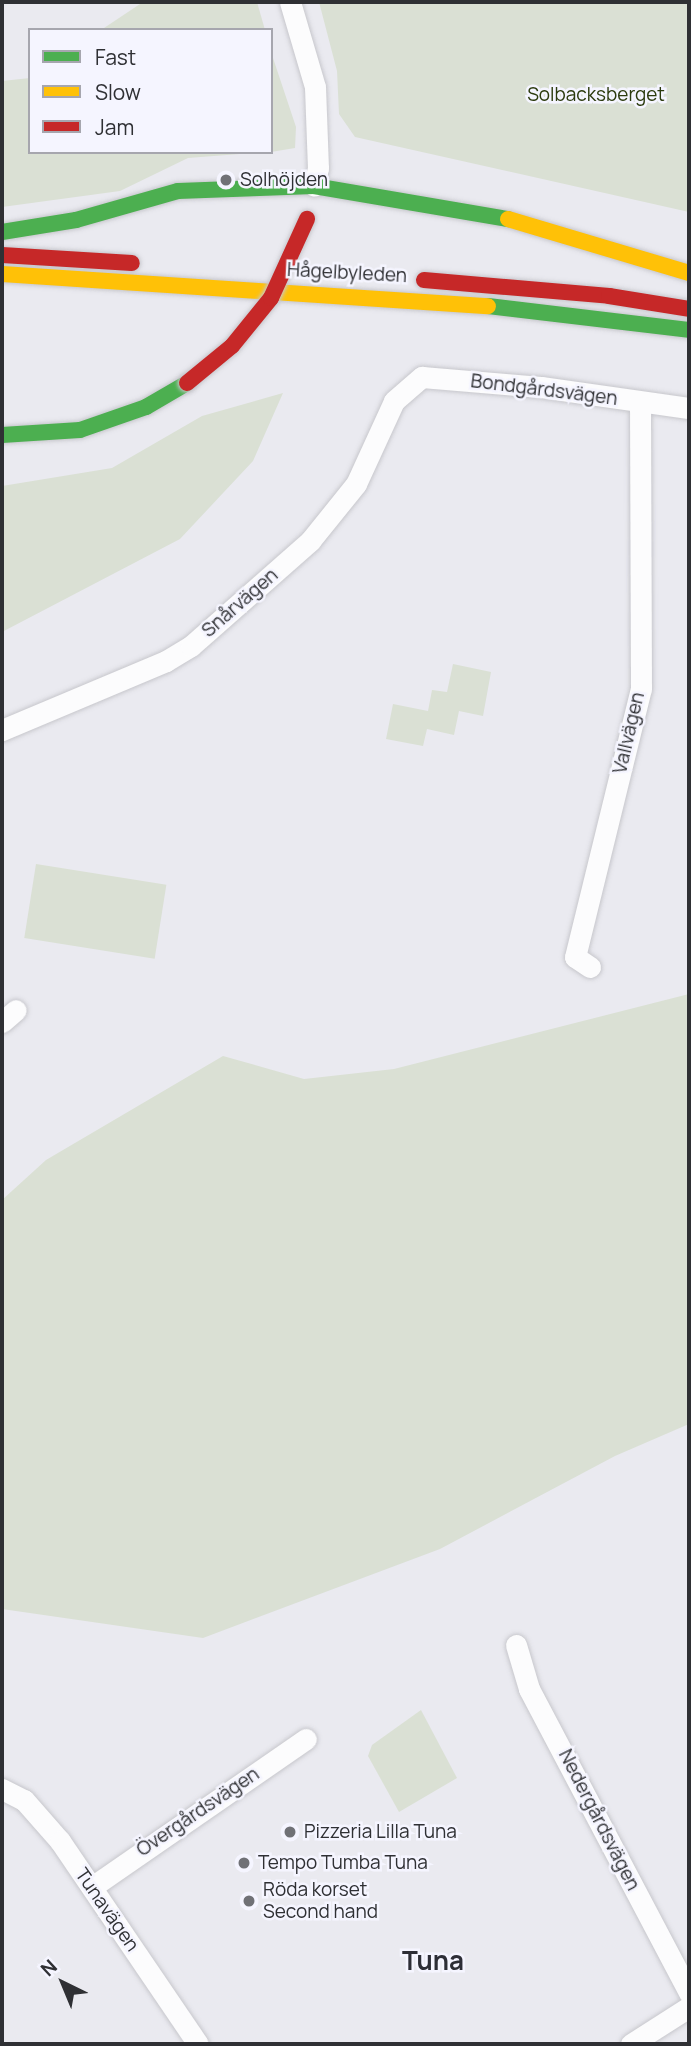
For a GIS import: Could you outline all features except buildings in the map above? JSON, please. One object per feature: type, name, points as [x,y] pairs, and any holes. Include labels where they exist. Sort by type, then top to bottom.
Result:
[{"type":"main road","points":[[2,435],[80,430],[146,407],[187,383],[232,346],[271,298],[307,219],[314,186]]},
{"type":"main road","points":[[2,232],[76,220],[178,191],[314,186],[482,211],[689,274]]},
{"type":"main road","points":[[2,255],[155,264]]},
{"type":"main road","name":"Hågelbyleden","points":[[266,271],[307,273]]},
{"type":"main road","name":"Hågelbyleden","points":[[2,274],[432,299],[689,330]]},
{"type":"main road","name":"Hågelbyleden","points":[[412,279],[609,296],[689,309]]},
{"type":"main road","points":[[2,285],[110,281]]},
{"type":"street","points":[[290,2],[315,87],[318,168],[314,186]]},
{"type":"street","name":"Bondgårdsvägen","points":[[402,390],[422,377],[689,408]]},
{"type":"street","name":"Snårvägen","points":[[2,730],[166,662],[191,646],[310,541],[341,505],[375,450],[402,390]]},
{"type":"street","name":"Vallvägen","points":[[590,967],[575,957],[641,689],[640,402]]},
{"type":"street","name":"Nedergårdsvägen","points":[[516,1645],[529,1689],[689,1993]]},
{"type":"street","name":"Övergårdsvägen","points":[[92,1887],[306,1739]]},
{"type":"street","name":"Tunavägen","points":[[2,1789],[35,1811],[92,1887],[198,2044]]},
{"type":"street","points":[[631,2044],[689,2007]]},
{"type":"green space","points":[[143,2],[257,2],[264,28],[104,28]]},
{"type":"green space","name":"Solbacksberget","points":[[319,2],[689,2],[689,212],[355,137],[339,114],[337,71]]},
{"type":"green space","points":[[273,58],[296,127],[295,148],[273,152]]},
{"type":"green space","points":[[28,78],[28,154],[240,154],[188,158],[120,191],[2,207],[2,81]]},
{"type":"green space","points":[[283,393],[253,461],[180,539],[2,632],[2,486],[112,468],[202,416]]},
{"type":"green space","points":[[453,664],[491,672],[483,716],[459,711],[454,735],[427,729],[423,746],[386,739],[393,704],[428,711],[432,690],[447,692]]},
{"type":"green space","points":[[36,864],[166,885],[155,959],[24,938]]},
{"type":"green space","points":[[689,994],[689,1424],[615,1456],[440,1549],[203,1638],[2,1609],[2,1200],[46,1160],[223,1056],[304,1079],[394,1069]]},
{"type":"green space","points":[[421,1710],[457,1778],[399,1812],[368,1756],[372,1745]]},
{"type":"traffic: fast","points":[[2,232],[76,220],[178,191],[314,186],[508,219]]},
{"type":"traffic: fast","points":[[488,306],[689,330]]},
{"type":"traffic: fast","points":[[2,435],[80,430],[146,407],[187,383]]},
{"type":"traffic: slow","points":[[508,219],[689,273]]},
{"type":"traffic: slow","points":[[2,274],[488,306]]},
{"type":"traffic: jam","points":[[187,383],[232,346],[271,298],[307,219]]},
{"type":"traffic: jam","points":[[2,255],[132,263]]},
{"type":"traffic: jam","points":[[424,280],[609,296],[689,309]]},
{"type":"place","name":"Solhöjden","points":[[226,180]]},
{"type":"place","name":"Pizzeria Lilla Tuna","points":[[290,1832]]},
{"type":"place","name":"Tempo Tumba Tuna","points":[[244,1863]]},
{"type":"place","name":"Röda korset Second hand","points":[[249,1901]]},
{"type":"district","name":"Tuna","points":[[433,1961]]}]
